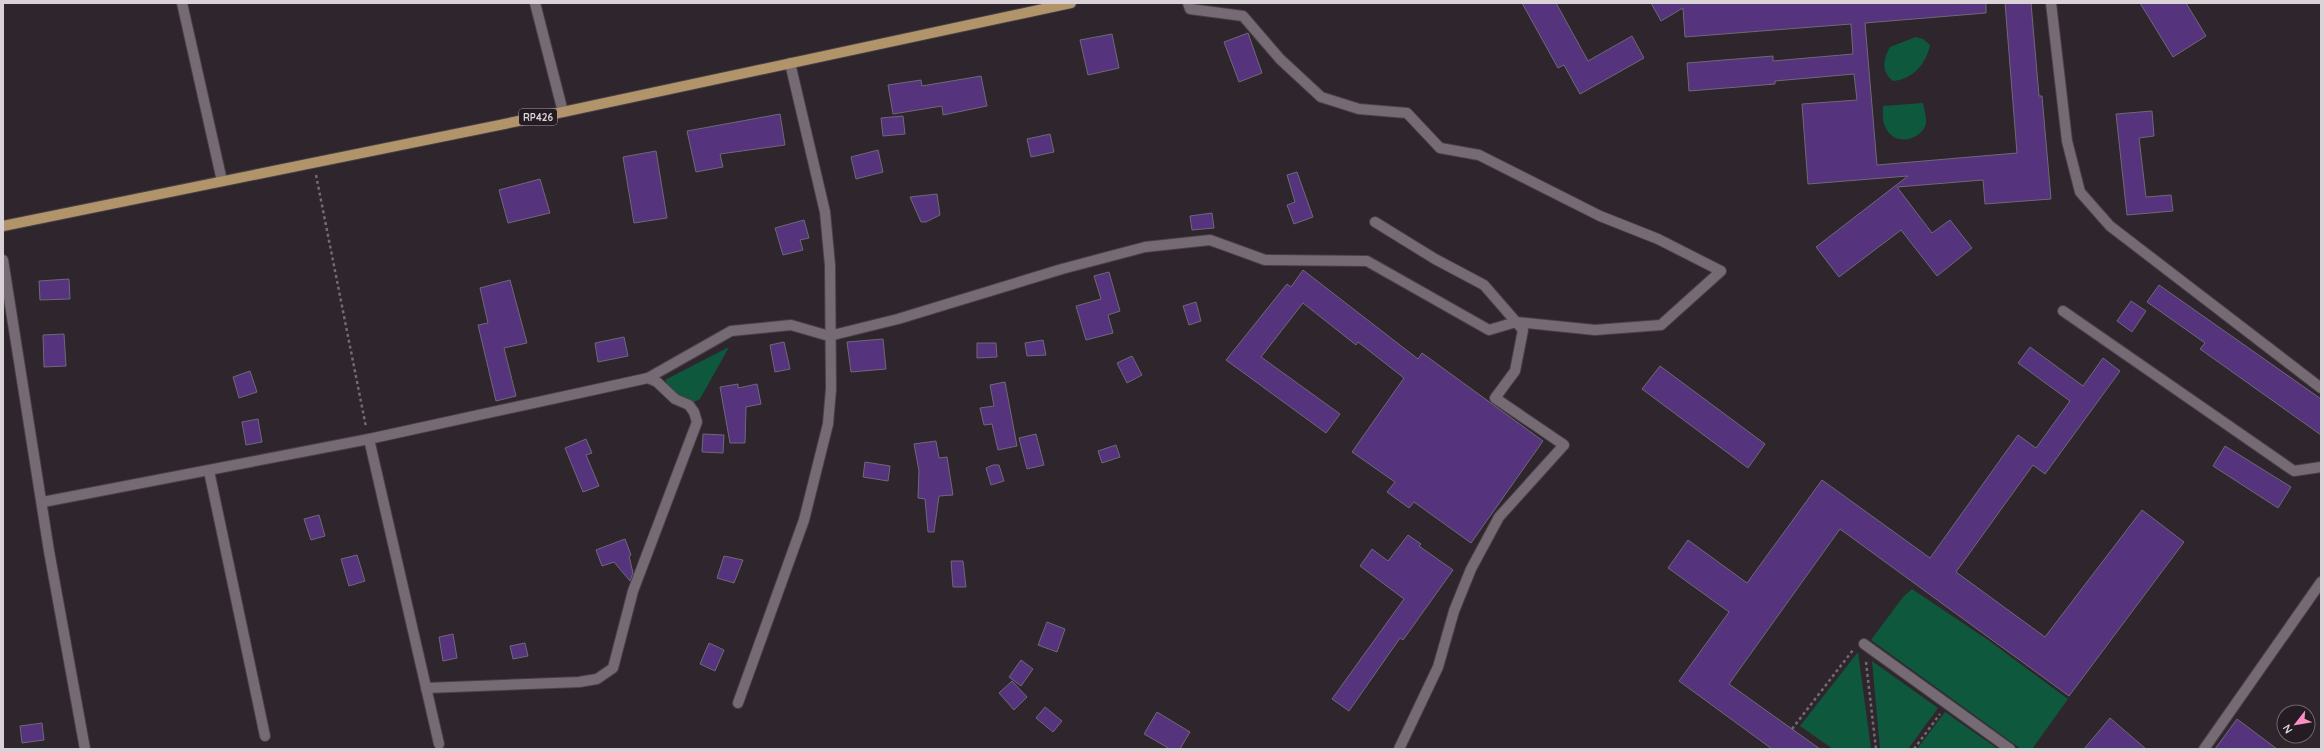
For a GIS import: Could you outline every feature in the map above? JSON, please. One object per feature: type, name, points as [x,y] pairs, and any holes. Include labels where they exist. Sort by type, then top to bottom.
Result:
[{"type":"main road","name":"RP426","points":[[3,226],[563,112],[1071,3]]},
{"type":"street","points":[[182,3],[222,181]]},
{"type":"street","points":[[535,3],[563,112]]},
{"type":"street","points":[[43,502],[369,439],[648,378],[731,331],[792,325],[829,336],[898,318],[1062,269],[1145,247],[1210,240],[1265,260],[1367,261],[1489,330],[1516,322],[1595,330],[1661,326],[1721,271],[1658,239],[1600,216],[1479,155],[1440,148],[1407,113],[1359,109],[1321,97],[1280,59],[1243,16],[1190,9],[1188,3]]},
{"type":"street","points":[[2051,3],[2067,141],[2080,192],[2110,226],[2321,388]]},
{"type":"street","points":[[738,702],[804,520],[828,424],[831,389],[829,336],[830,266],[826,212],[790,63]]},
{"type":"street","points":[[1375,222],[1435,259],[1484,285],[1523,330],[1515,371],[1495,398],[1564,445],[1499,517],[1471,569],[1454,611],[1438,667],[1400,749]]},
{"type":"street","points":[[3,260],[43,502],[49,551],[84,749]]},
{"type":"street","points":[[2062,311],[2294,471],[2321,467]]},
{"type":"street","points":[[426,688],[580,682],[597,679],[613,668],[633,591],[697,422],[694,412],[689,405],[675,399],[657,382],[648,378]]},
{"type":"street","points":[[369,439],[439,744]]},
{"type":"street","points":[[209,471],[265,736]]},
{"type":"street","points":[[2204,749],[2321,582]]},
{"type":"street","points":[[1864,644],[2010,749]]},
{"type":"path","points":[[313,163],[369,439]]},
{"type":"path","points":[[1792,730],[1856,647],[1864,644],[1876,749]]},
{"type":"path","points":[[1914,749],[1948,704]]},
{"type":"green space","points":[[1916,37],[1923,39],[1930,45],[1922,64],[1907,77],[1893,81],[1886,74],[1884,65],[1890,47]]},
{"type":"green space","points":[[1923,103],[1926,124],[1919,134],[1908,139],[1896,138],[1891,135],[1884,124],[1883,106]]},
{"type":"green space","points":[[729,347],[700,399],[692,403],[672,391],[665,380]]},
{"type":"green space","points":[[1912,589],[1988,640],[2068,699],[2032,749],[2021,749],[1871,640],[1903,597]]},
{"type":"green space","points":[[1858,652],[1871,749],[1833,749],[1800,726]]},
{"type":"green space","points":[[1872,661],[1938,708],[1908,749],[1880,749]]},
{"type":"green space","points":[[1945,712],[1998,749],[1917,749]]},
{"type":"building","points":[[1522,3],[1556,3],[1588,61],[1632,36],[1644,58],[1580,94],[1564,65],[1558,68]]},
{"type":"building","points":[[1651,3],[1986,3],[1986,13],[1865,23],[1877,165],[2017,153],[2005,3],[2031,3],[2039,96],[2042,96],[2051,199],[1985,204],[1983,180],[1897,187],[1932,233],[1950,220],[1972,248],[1937,276],[1901,230],[1839,277],[1816,247],[1908,176],[1808,184],[1802,104],[1857,100],[1854,74],[1775,81],[1775,84],[1689,91],[1687,63],[1773,56],[1773,61],[1853,54],[1851,24],[1685,37],[1683,8],[1661,21]]},
{"type":"building","points":[[2140,3],[2186,3],[2206,36],[2173,57]]},
{"type":"building","points":[[1248,33],[1262,73],[1239,82],[1224,42]]},
{"type":"building","points":[[1112,34],[1119,68],[1088,75],[1080,40]]},
{"type":"building","points":[[981,76],[987,106],[943,115],[942,106],[893,114],[888,85],[921,80],[922,86]]},
{"type":"building","points":[[2152,111],[2154,136],[2139,138],[2146,197],[2171,195],[2173,211],[2127,215],[2116,114]]},
{"type":"building","points":[[780,114],[785,145],[720,154],[723,167],[696,172],[687,131]]},
{"type":"building","points":[[903,116],[905,134],[883,136],[881,118]]},
{"type":"building","points":[[1050,134],[1054,152],[1031,157],[1027,139]]},
{"type":"building","points":[[878,150],[883,172],[856,179],[851,157]]},
{"type":"building","points":[[656,151],[667,218],[634,223],[623,157]]},
{"type":"building","points":[[1297,172],[1313,217],[1294,224],[1287,205],[1295,202],[1287,175]]},
{"type":"building","points":[[540,179],[550,213],[508,223],[499,190]]},
{"type":"building","points":[[937,194],[940,215],[926,222],[921,222],[910,197]]},
{"type":"building","points":[[1212,213],[1214,228],[1192,230],[1190,216]]},
{"type":"building","points":[[804,220],[809,238],[800,240],[803,250],[783,255],[775,228]]},
{"type":"building","points":[[1303,270],[1418,359],[1422,353],[1543,441],[1471,543],[1414,502],[1409,508],[1387,492],[1395,482],[1352,452],[1404,378],[1358,342],[1356,345],[1303,303],[1261,357],[1340,414],[1326,433],[1226,360],[1287,284],[1291,287]]},
{"type":"building","points":[[1109,272],[1120,311],[1108,315],[1113,333],[1086,340],[1076,306],[1101,299],[1094,276]]},
{"type":"building","points":[[69,279],[70,299],[40,300],[39,281]]},
{"type":"building","points":[[510,280],[527,343],[504,348],[516,396],[496,401],[478,325],[488,323],[480,288]]},
{"type":"building","points":[[2159,285],[2321,399],[2321,435],[2200,349],[2205,343],[2147,302]]},
{"type":"building","points":[[2131,301],[2146,311],[2132,332],[2117,321]]},
{"type":"building","points":[[1196,302],[1201,321],[1189,325],[1183,306]]},
{"type":"building","points":[[64,334],[66,366],[44,367],[43,335]]},
{"type":"building","points":[[624,337],[628,356],[598,362],[595,343]]},
{"type":"building","points":[[883,339],[886,369],[851,372],[847,342]]},
{"type":"building","points":[[1043,340],[1046,355],[1027,356],[1025,343]]},
{"type":"building","points":[[784,342],[790,369],[775,372],[770,345]]},
{"type":"building","points":[[977,343],[996,343],[997,357],[977,358]]},
{"type":"building","points":[[2030,347],[2083,386],[2103,358],[2120,371],[2045,474],[2033,465],[1956,572],[2045,637],[2142,510],[2184,542],[2069,696],[1840,529],[1729,684],[1820,749],[1772,749],[1679,681],[1729,612],[1668,568],[1688,540],[1747,583],[1822,480],[1930,558],[2018,435],[2036,448],[2070,401],[2018,363]]},
{"type":"building","points":[[1132,356],[1142,375],[1127,383],[1117,363]]},
{"type":"building","points":[[1660,366],[1765,444],[1748,468],[1642,389]]},
{"type":"building","points":[[250,371],[257,392],[239,398],[233,377]]},
{"type":"building","points":[[1005,382],[1017,446],[998,450],[992,424],[984,425],[980,408],[994,406],[990,385]]},
{"type":"building","points":[[738,384],[738,388],[757,384],[761,404],[746,407],[745,443],[730,443],[720,387]]},
{"type":"building","points":[[258,419],[262,442],[246,445],[242,422]]},
{"type":"building","points":[[703,434],[724,435],[723,453],[702,452]]},
{"type":"building","points":[[1036,434],[1044,465],[1027,469],[1019,438]]},
{"type":"building","points":[[586,439],[592,453],[586,455],[599,486],[583,492],[565,448]]},
{"type":"building","points":[[936,441],[939,458],[947,457],[953,495],[939,496],[934,532],[928,532],[925,499],[918,498],[919,471],[914,444]]},
{"type":"building","points":[[1116,445],[1120,457],[1102,463],[1098,451]]},
{"type":"building","points":[[2225,446],[2291,487],[2278,508],[2213,466]]},
{"type":"building","points":[[865,462],[890,466],[888,481],[863,477]]},
{"type":"building","points":[[993,465],[999,465],[1004,481],[991,485],[986,468]]},
{"type":"building","points":[[319,515],[325,536],[311,540],[304,519]]},
{"type":"building","points":[[1408,535],[1421,544],[1419,546],[1453,570],[1403,640],[1400,638],[1349,711],[1332,699],[1404,599],[1360,566],[1372,549],[1388,561]]},
{"type":"building","points":[[625,539],[631,555],[629,556],[633,573],[630,581],[614,562],[602,566],[596,550]]},
{"type":"building","points":[[357,555],[365,581],[349,586],[341,559]]},
{"type":"building","points":[[724,556],[743,560],[734,583],[717,578]]},
{"type":"building","points":[[951,561],[963,561],[966,587],[953,587]]},
{"type":"building","points":[[1047,622],[1065,629],[1057,652],[1038,645]]},
{"type":"building","points":[[453,634],[457,658],[443,661],[439,637]]},
{"type":"building","points":[[525,643],[528,656],[513,659],[510,646]]},
{"type":"building","points":[[709,643],[724,650],[715,671],[700,664]]},
{"type":"building","points":[[1021,660],[1033,669],[1021,686],[1009,677]]},
{"type":"building","points":[[1012,681],[1027,697],[1014,710],[999,693]]},
{"type":"building","points":[[1045,707],[1062,721],[1053,732],[1036,718]]},
{"type":"building","points":[[1157,712],[1190,732],[1180,749],[1170,749],[1144,734]]},
{"type":"building","points":[[2110,718],[2146,749],[2084,749]]},
{"type":"building","points":[[2237,719],[2277,749],[2215,749]]},
{"type":"building","points":[[42,723],[44,740],[22,743],[20,726]]}]
